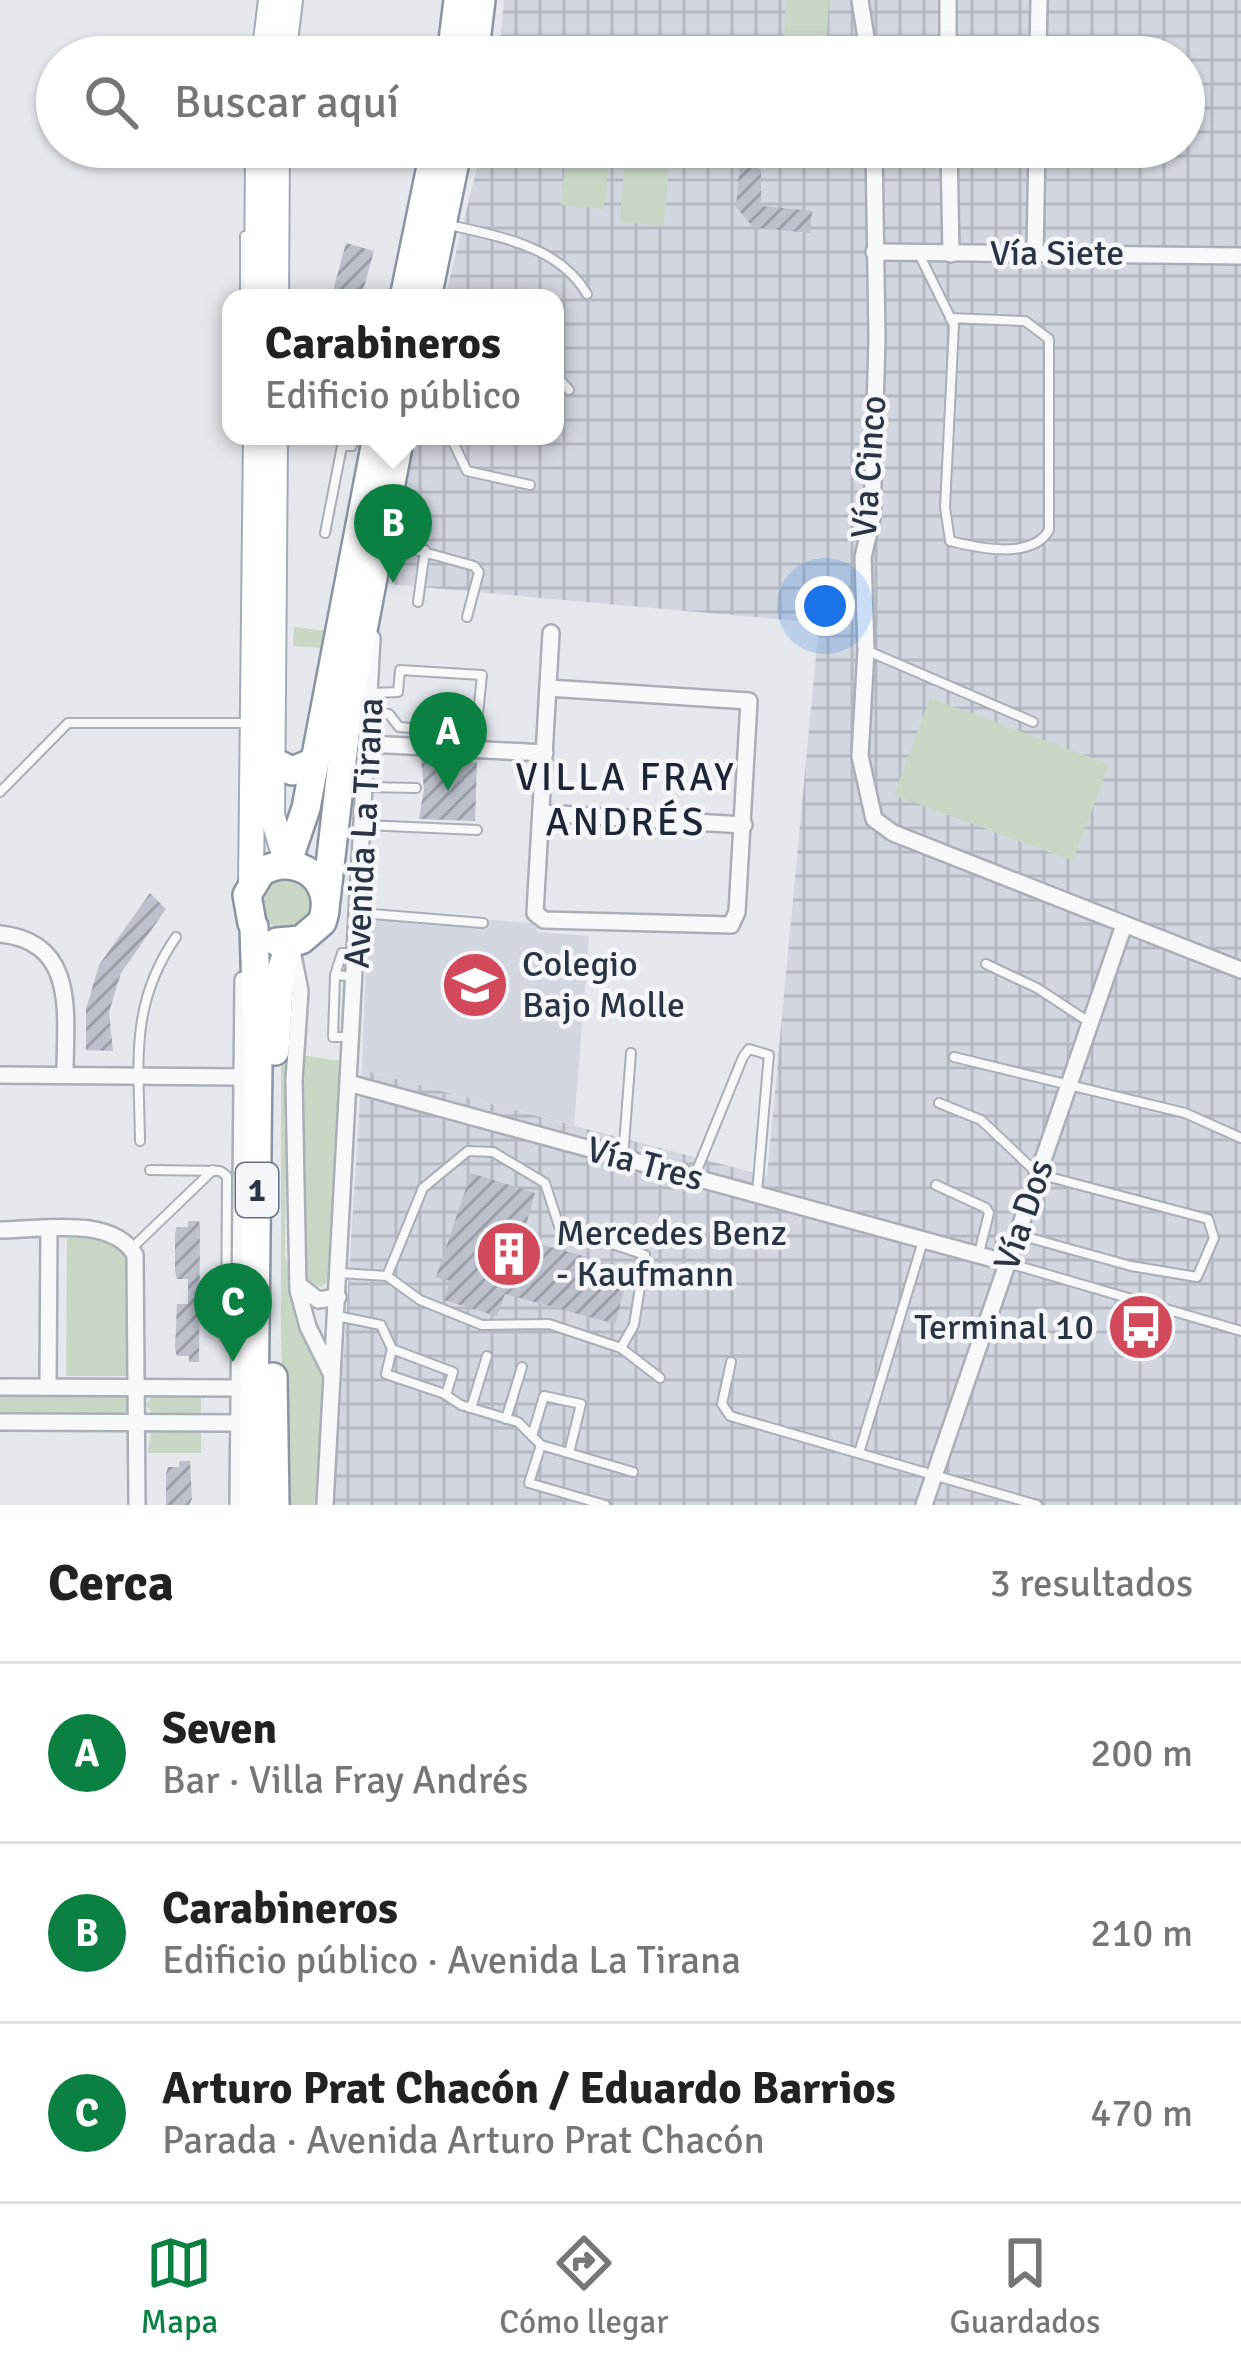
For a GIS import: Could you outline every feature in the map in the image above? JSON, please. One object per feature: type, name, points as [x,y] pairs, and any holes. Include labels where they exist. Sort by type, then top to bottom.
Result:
[{"type":"highway","points":[[454,36],[458,0]]},
{"type":"highway","points":[[477,36],[481,0]]},
{"type":"highway","points":[[406,289],[431,168]]},
{"type":"highway","points":[[429,289],[454,168]]},
{"type":"highway","name":"Avenida La Tirana","points":[[287,864],[314,762],[375,445]]},
{"type":"highway","name":"Avenida La Tirana","points":[[326,900],[346,725],[398,445]]},
{"type":"highway","points":[[272,761],[292,772],[314,762]]},
{"type":"highway","points":[[251,885],[266,869],[287,864],[316,877],[326,900]]},
{"type":"highway","name":"1","points":[[251,885],[247,907],[253,925],[258,1059],[254,1505]]},
{"type":"highway","name":"1","points":[[275,1505],[275,1059],[280,974],[290,943],[319,927],[326,900]]},
{"type":"highway","points":[[253,925],[270,940],[290,943]]},
{"type":"main road","points":[[267,36],[271,0]]},
{"type":"main road","points":[[286,36],[290,0]]},
{"type":"main road","points":[[257,289],[258,168]]},
{"type":"main road","points":[[275,289],[277,168]]},
{"type":"main road","name":"1","points":[[251,885],[256,445]]},
{"type":"main road","points":[[274,445],[273,827],[287,864]]},
{"type":"street","points":[[860,0],[866,36]]},
{"type":"street","points":[[948,0],[949,36]]},
{"type":"street","points":[[1038,36],[1039,0]]},
{"type":"street","name":"Vía Cinco","points":[[874,168],[872,519],[862,586],[866,650],[860,774],[874,819],[893,833],[1241,970]]},
{"type":"street","points":[[950,168],[951,254]]},
{"type":"street","points":[[1035,250],[1037,168]]},
{"type":"street","name":"Vía Siete","points":[[874,252],[1035,250],[1241,256]]},
{"type":"street","name":"Avenida La Tirana","points":[[325,1505],[356,1008],[372,581]]},
{"type":"street","points":[[548,688],[746,699],[752,709],[744,825],[737,912],[728,927],[544,920],[535,909],[550,633]]},
{"type":"street","points":[[368,744],[544,753]]},
{"type":"street","points":[[541,813],[744,825]]},
{"type":"street","points":[[238,1505],[244,949],[253,925]]},
{"type":"street","name":"Vía Dos","points":[[924,1505],[1124,926]]},
{"type":"street","points":[[0,934],[35,942],[61,969],[67,994],[65,1075]]},
{"type":"street","points":[[290,943],[300,991],[294,1080],[297,1280],[308,1328],[333,1377]]},
{"type":"street","points":[[0,1075],[242,1077]]},
{"type":"street","name":"Vía Tres","points":[[352,1084],[1008,1263]]},
{"type":"street","points":[[0,1230],[101,1231],[132,1248],[138,1269],[137,1505]]},
{"type":"street","points":[[49,1230],[49,1387]]},
{"type":"street","points":[[297,1280],[311,1297],[338,1297]]},
{"type":"street","points":[[0,1387],[239,1388]]},
{"type":"street","points":[[0,1422],[239,1423]]},
{"type":"lane","points":[[245,289],[246,228],[257,196]]},
{"type":"lane","points":[[442,223],[540,250],[575,273],[587,294]]},
{"type":"lane","points":[[920,253],[925,275],[950,318],[952,435],[944,526],[950,541],[982,549],[1031,546],[1049,530],[1049,339],[1025,321],[950,318]]},
{"type":"lane","points":[[564,385],[568,390]]},
{"type":"lane","points":[[325,532],[342,446],[352,445]]},
{"type":"lane","points":[[454,445],[467,471],[530,485]]},
{"type":"lane","points":[[380,541],[448,555],[479,572],[467,617]]},
{"type":"lane","points":[[418,602],[424,550]]},
{"type":"lane","points":[[866,650],[1033,722]]},
{"type":"lane","points":[[370,713],[389,714],[399,727],[476,733],[482,674],[400,670],[398,692],[371,693]]},
{"type":"lane","points":[[0,792],[68,723],[255,723]]},
{"type":"lane","points":[[366,787],[416,788]]},
{"type":"lane","points":[[364,825],[477,830]]},
{"type":"lane","points":[[360,914],[483,923]]},
{"type":"lane","points":[[140,1141],[139,1012],[153,973],[176,937]]},
{"type":"lane","points":[[354,1038],[333,1037],[335,975],[342,953],[358,952]]},
{"type":"lane","points":[[986,964],[1037,988],[1090,1023]]},
{"type":"lane","points":[[335,975],[357,977]]},
{"type":"lane","points":[[334,1007],[356,1008]]},
{"type":"lane","points":[[694,1178],[743,1058],[749,1048],[760,1049],[769,1055],[769,1065],[757,1194]]},
{"type":"lane","points":[[623,1158],[631,1053]]},
{"type":"lane","points":[[954,1057],[1185,1113],[1241,1138]]},
{"type":"lane","points":[[940,1103],[982,1120],[1039,1174],[1208,1219],[1214,1238],[1197,1277],[1131,1266],[1018,1234]]},
{"type":"lane","points":[[387,1276],[423,1188],[469,1151],[493,1152],[545,1184],[559,1226],[645,1255],[634,1325],[621,1348]]},
{"type":"lane","points":[[150,1170],[213,1170],[226,1176],[226,1337]]},
{"type":"lane","points":[[132,1248],[213,1170]]},
{"type":"lane","points":[[936,1185],[986,1208],[978,1255]]},
{"type":"lane","points":[[859,1454],[923,1240]]},
{"type":"lane","points":[[1008,1263],[1241,1331]]},
{"type":"lane","points":[[340,1273],[387,1276],[420,1300],[482,1325],[549,1324],[621,1348],[660,1378]]},
{"type":"lane","points":[[337,1316],[381,1325],[392,1349],[386,1374],[506,1419],[541,1444],[633,1472]]},
{"type":"lane","points":[[392,1349],[453,1372],[446,1395]]},
{"type":"lane","points":[[471,1408],[487,1356]]},
{"type":"lane","points":[[731,1362],[722,1404],[730,1417],[1037,1505]]},
{"type":"lane","points":[[506,1419],[522,1366]]},
{"type":"lane","points":[[532,1436],[544,1396],[581,1404],[569,1453]]},
{"type":"lane","points":[[541,1444],[529,1483],[605,1505]]},
{"type":"shaded area","points":[[504,0],[1241,0],[1241,1505],[334,1505],[362,1070],[767,1176],[819,623],[376,583],[410,445],[564,445],[564,289],[447,289],[477,168],[1205,168],[1205,36],[501,36]]},
{"type":"shaded area","name":"Colegio Bajo Molle","points":[[368,912],[535,923],[538,932],[589,936],[574,1125],[362,1070]]},
{"type":"green space","points":[[786,0],[829,0],[827,36],[784,36]]},
{"type":"green space","points":[[565,168],[608,168],[604,209],[561,205]]},
{"type":"green space","points":[[624,168],[668,168],[664,226],[620,222]]},
{"type":"green space","points":[[294,627],[326,631],[323,648],[293,646]]},
{"type":"green space","points":[[930,698],[1109,764],[1073,861],[894,795]]},
{"type":"green space","points":[[286,877],[304,885],[312,903],[304,921],[286,929],[268,921],[260,903],[268,885]]},
{"type":"green space","points":[[302,1055],[346,1062],[341,1139],[335,1150],[332,1277],[322,1287],[312,1285],[305,1276]]},
{"type":"green space","points":[[287,1061],[285,1255],[296,1314],[326,1383],[318,1505],[288,1505],[281,1338],[281,1062]]},
{"type":"green space","points":[[67,1238],[104,1238],[127,1253],[132,1376],[66,1376]]},
{"type":"green space","points":[[0,1392],[124,1394],[131,1401],[125,1414],[0,1413]]},
{"type":"green space","points":[[154,1394],[201,1394],[201,1416],[152,1414],[146,1404]]},
{"type":"green space","points":[[151,1430],[201,1430],[201,1453],[148,1453]]},
{"type":"building","points":[[739,168],[761,168],[761,206],[812,211],[810,233],[753,227],[736,207]]},
{"type":"building","points":[[346,243],[374,251],[363,289],[333,289]]},
{"type":"building","points":[[421,759],[477,762],[475,821],[419,819],[424,789]]},
{"type":"building","points":[[150,893],[166,909],[121,973],[109,1012],[113,1051],[86,1050],[86,1009],[99,965]]},
{"type":"building","name":"Mercedes Benz - Kaufmann","points":[[471,1173],[535,1193],[522,1239],[630,1269],[615,1324],[505,1294],[497,1316],[444,1300],[450,1281],[436,1277]]},
{"type":"building","points":[[188,1221],[199,1221],[200,1227],[199,1362],[177,1356],[175,1349],[177,1304],[188,1304],[188,1279],[177,1279],[175,1234],[177,1227],[188,1227]]},
{"type":"building","points":[[179,1461],[190,1461],[192,1499],[189,1505],[166,1505],[168,1467],[179,1467]]},
{"type":"place","name":"Carabineros","points":[[393,583]]},
{"type":"place","name":"Seven","points":[[448,791]]},
{"type":"place","name":"Colegio Bajo Molle","points":[[475,985]]},
{"type":"place","name":"Mercedes Benz - Kaufmann","points":[[509,1254]]},
{"type":"place","name":"Terminal 10","points":[[1141,1327]]},
{"type":"place","name":"Arturo Prat Chacón / Eduardo Barrios","points":[[233,1362]]},
{"type":"district","name":"VILLA FRAY ANDRÉS","points":[[626,800]]}]
